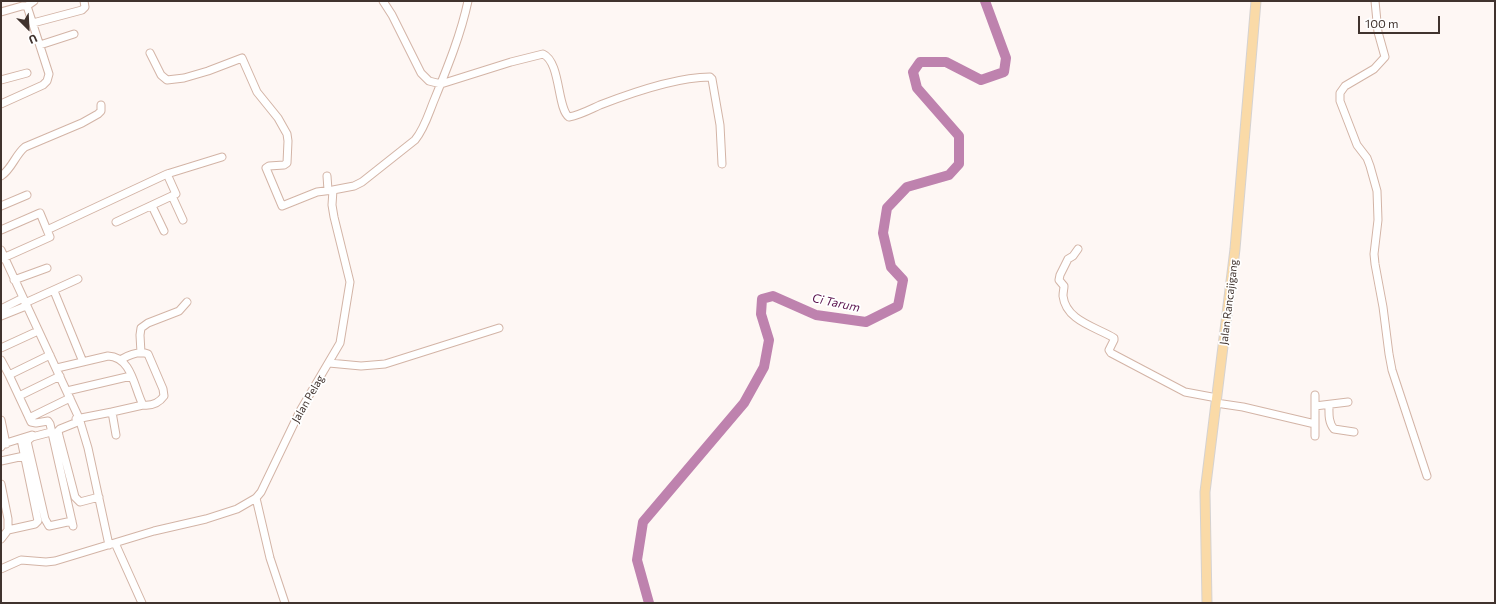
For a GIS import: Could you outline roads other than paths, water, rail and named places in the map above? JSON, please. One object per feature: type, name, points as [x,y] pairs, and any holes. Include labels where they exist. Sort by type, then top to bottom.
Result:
[{"type":"main road","name":"Jalan Rancajigang","points":[[1207,603],[1205,492],[1235,249],[1256,1]]},
{"type":"street","points":[[1,12],[15,4],[27,6],[34,1]]},
{"type":"street","points":[[33,23],[82,10],[84,7],[84,1]]},
{"type":"street","points":[[383,1],[392,15],[421,73],[429,80],[441,84],[511,62],[543,54],[548,57],[552,65],[560,91],[564,114],[569,118],[637,92],[681,80],[710,77],[720,125],[722,164]]},
{"type":"street","points":[[150,53],[161,76],[167,80],[184,78],[208,71],[242,58],[257,92],[278,118],[287,134],[287,163],[284,165],[267,166],[266,168],[282,205],[284,206],[317,192],[354,186],[362,182],[415,140],[423,128],[441,84],[464,20],[468,1]]},
{"type":"street","points":[[1375,1],[1378,32],[1385,57],[1374,69],[1341,89],[1340,97],[1351,132],[1357,145],[1367,158],[1373,172],[1378,203],[1375,264],[1383,307],[1389,354],[1396,385],[1428,476]]},
{"type":"street","points":[[1,104],[43,85],[47,81],[49,74],[27,6]]},
{"type":"street","points":[[40,44],[74,34]]},
{"type":"street","points":[[1,80],[27,73]]},
{"type":"street","points":[[1,176],[7,171],[17,155],[25,147],[91,118],[101,111],[101,105]]},
{"type":"street","points":[[47,230],[166,174],[222,157]]},
{"type":"street","points":[[116,222],[176,194],[166,174]]},
{"type":"street","name":"Jalan Pelag","points":[[1,569],[21,560],[46,562],[55,561],[154,531],[212,517],[237,509],[256,498],[267,481],[300,411],[340,343],[350,282],[334,217],[331,190],[327,176]]},
{"type":"street","points":[[1,206],[27,195]]},
{"type":"street","points":[[172,196],[183,220]]},
{"type":"street","points":[[152,206],[164,231]]},
{"type":"street","points":[[1,230],[40,213],[50,237],[3,259]]},
{"type":"street","points":[[1078,249],[1073,256],[1068,259],[1059,277],[1059,280],[1064,288],[1063,294],[1065,303],[1071,312],[1079,319],[1091,327],[1114,338],[1109,350],[1111,353],[1185,392],[1216,401],[1315,424]]},
{"type":"street","points":[[1,250],[3,259],[59,372],[80,419],[112,544],[142,603]]},
{"type":"street","points":[[14,280],[48,268]]},
{"type":"street","points":[[1,316],[25,303],[78,279]]},
{"type":"street","points":[[54,291],[83,362]]},
{"type":"street","points":[[141,353],[140,334],[142,328],[148,323],[179,311],[187,302]]},
{"type":"street","points":[[1,310],[25,303]]},
{"type":"street","points":[[329,363],[362,366],[385,364],[499,328]]},
{"type":"street","points":[[1,348],[38,331]]},
{"type":"street","points":[[1,360],[31,422],[48,421],[51,430],[72,523],[49,526],[45,519],[27,441],[32,437],[51,430],[80,419],[155,404],[164,396],[148,354],[141,353],[127,356],[122,359]]},
{"type":"street","points":[[9,375],[50,355]]},
{"type":"street","points":[[19,396],[64,368],[108,356],[114,356],[122,359],[128,367],[144,405]]},
{"type":"street","points":[[29,418],[69,395],[131,376]]},
{"type":"street","points":[[1315,395],[1315,436]]},
{"type":"street","points":[[1315,406],[1348,402]]},
{"type":"street","points":[[1329,404],[1329,419],[1332,428],[1354,432]]},
{"type":"street","points":[[112,412],[116,435]]},
{"type":"street","points":[[80,419],[60,429],[58,431],[59,436],[75,497],[80,502],[99,497]]},
{"type":"street","points":[[1,420],[4,445],[51,430]]},
{"type":"street","points":[[1,539],[8,530],[35,524],[38,521],[21,439]]},
{"type":"street","points":[[1,461],[24,456]]},
{"type":"street","points":[[1,484],[8,530]]},
{"type":"street","points":[[256,498],[270,558],[285,603]]},
{"type":"waterway","name":"Ci Tarum","points":[[649,603],[637,560],[643,522],[744,403],[764,367],[769,340],[761,314],[762,299],[773,296],[816,315],[866,322],[898,306],[903,280],[891,267],[883,233],[887,208],[907,187],[949,175],[959,164],[959,136],[917,88],[913,72],[920,62],[946,62],[981,80],[1004,72],[1006,58],[985,1]]}]
